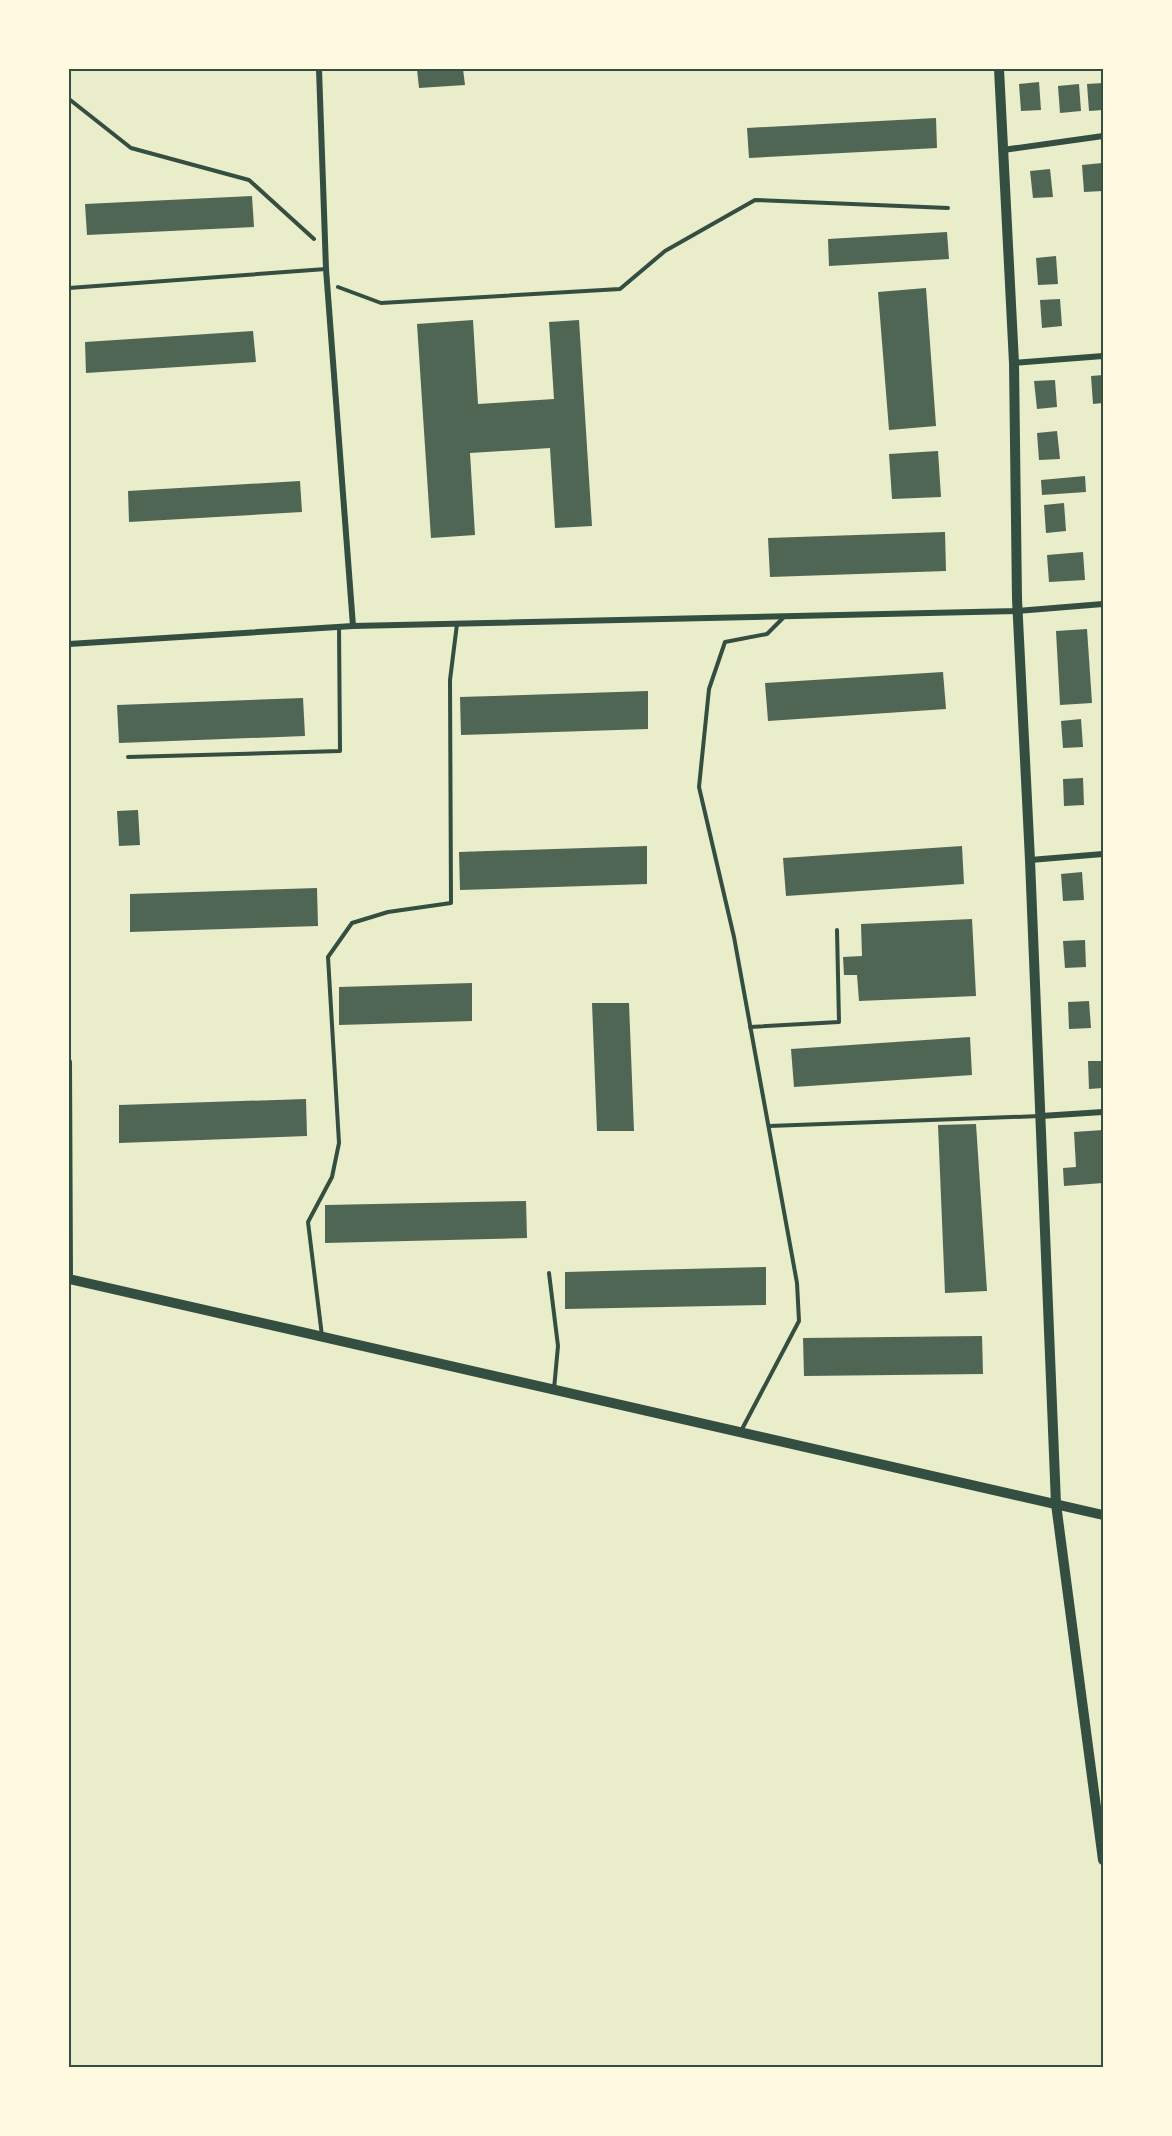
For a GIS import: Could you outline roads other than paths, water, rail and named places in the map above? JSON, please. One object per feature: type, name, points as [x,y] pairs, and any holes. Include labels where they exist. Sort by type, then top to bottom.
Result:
[{"type":"street","points":[[319,69],[327,269],[353,626]]},
{"type":"street","points":[[999,69],[1014,363],[1017,611],[1030,860],[1056,1504],[1103,1860]]},
{"type":"street","points":[[1003,150],[1103,136]]},
{"type":"street","points":[[1014,363],[1103,356]]},
{"type":"street","points":[[69,644],[353,626],[1017,611],[1103,604]]},
{"type":"street","points":[[1030,860],[1103,854]]},
{"type":"street","points":[[69,1062],[69,1279],[1103,1515]]},
{"type":"street","points":[[1041,1116],[1103,1112]]},
{"type":"lane","points":[[69,288],[327,269]]},
{"type":"lane","points":[[741,1432],[799,1321],[797,1283],[734,937],[699,787],[709,689],[725,642],[767,634],[784,617]]},
{"type":"lane","points":[[322,1336],[308,1222],[332,1177],[339,1143],[328,957],[352,923],[388,912],[451,903],[450,680],[457,624]]},
{"type":"lane","points":[[128,757],[340,751],[339,627]]},
{"type":"lane","points":[[750,1027],[839,1022],[837,930]]},
{"type":"lane","points":[[769,1126],[1041,1116]]},
{"type":"lane","points":[[549,1273],[558,1346],[554,1389]]}]
